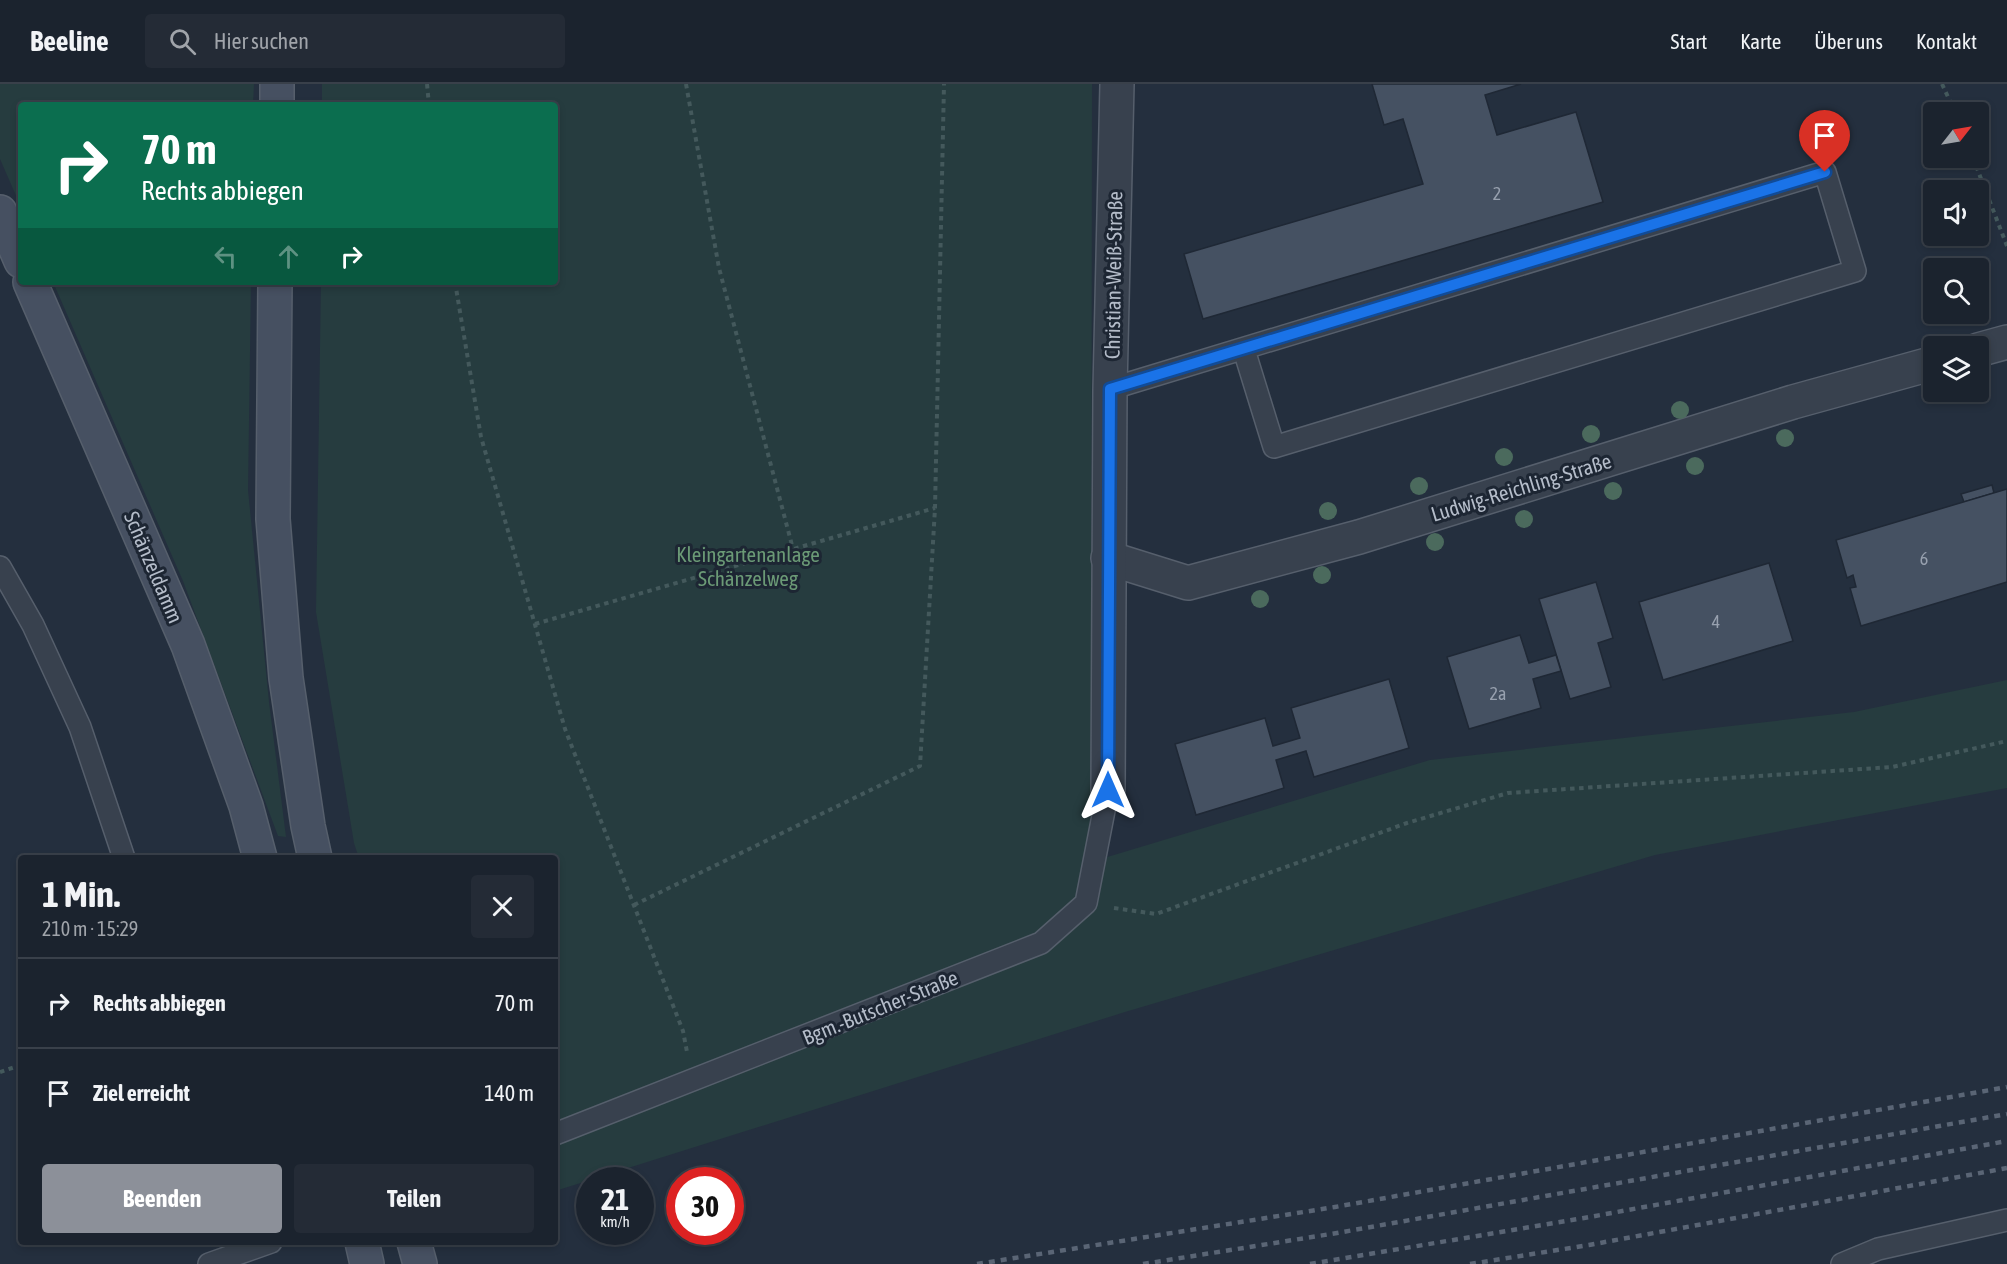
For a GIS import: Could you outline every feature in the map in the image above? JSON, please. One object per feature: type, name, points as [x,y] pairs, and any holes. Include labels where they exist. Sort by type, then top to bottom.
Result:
[{"type":"main road","points":[[277,84],[277,102]]},
{"type":"main road","points":[[0,212],[18,254]]},
{"type":"main road","name":"Schänzeldamm","points":[[31,285],[188,645],[246,806],[259,855]]},
{"type":"main road","points":[[275,285],[273,519],[286,678],[314,855]]},
{"type":"main road","points":[[363,1245],[367,1264]]},
{"type":"main road","points":[[415,1245],[420,1264]]},
{"type":"street","name":"Christian-Weiß-Straße","points":[[1108,790],[1110,389],[1118,84]]},
{"type":"street","points":[[1989,347],[2007,342]]},
{"type":"street","name":"Ludwig-Reichling-Straße","points":[[1108,558],[1188,583],[1359,537],[1793,402],[1923,366]]},
{"type":"lane","points":[[1110,389],[1245,350],[1825,172],[1855,271],[1274,447],[1245,350]]},
{"type":"lane","points":[[0,567],[33,625],[80,727],[123,855]]},
{"type":"lane","points":[[1086,903],[1108,790]]},
{"type":"lane","name":"Bgm.-Butscher-Straße","points":[[558,1133],[1041,944],[1086,903]]},
{"type":"lane","points":[[1842,1264],[1878,1249],[2007,1220]]},
{"type":"lane","points":[[209,1264],[263,1245]]},
{"type":"path","points":[[428,84],[429,102]]},
{"type":"path","points":[[686,84],[719,268],[793,549]]},
{"type":"path","points":[[634,905],[920,766],[935,508],[944,84]]},
{"type":"path","points":[[1942,84],[1950,102]]},
{"type":"path","points":[[1977,168],[2007,246]]},
{"type":"path","points":[[456,285],[481,437],[565,729],[683,1031]]},
{"type":"path","points":[[535,624],[935,508]]},
{"type":"path","points":[[1086,903],[1156,914],[1407,823],[1508,793],[1892,767],[2007,741]]},
{"type":"path","points":[[0,1072],[18,1066]]},
{"type":"green space","points":[[0,84],[254,84],[253,102],[18,102],[18,200],[0,159]]},
{"type":"green space","name":"Kleingartenanlage Schänzelweg","points":[[322,84],[1092,84],[1091,812],[1104,858],[1430,760],[1854,712],[2007,680],[2007,788],[1655,855],[1125,1012],[631,1167],[576,1167],[576,1184],[558,1190],[558,855],[358,855],[354,843],[316,612],[321,285],[558,285],[558,102],[322,102]]},
{"type":"green space","points":[[54,285],[251,285],[248,490],[269,702],[286,837],[278,836],[183,581]]},
{"type":"building","points":[[1372,84],[1521,84],[1485,95],[1497,135],[1576,112],[1603,202],[1203,319],[1184,254],[1423,184],[1403,119],[1384,125]]},
{"type":"building","points":[[1992,485],[1994,493],[1964,502],[1961,494]]},
{"type":"building","points":[[2007,489],[2007,582],[1861,626],[1850,588],[1856,587],[1853,575],[1847,578],[1836,540]]},
{"type":"building","points":[[1769,563],[1793,641],[1663,680],[1639,602]]},
{"type":"building","points":[[1596,582],[1613,638],[1598,643],[1611,687],[1570,699],[1539,599]]},
{"type":"building","points":[[1520,635],[1529,663],[1556,655],[1561,671],[1533,679],[1541,708],[1469,729],[1447,657]]},
{"type":"building","points":[[1389,679],[1409,748],[1314,777],[1306,751],[1276,760],[1284,788],[1196,815],[1175,744],[1265,718],[1273,746],[1300,738],[1291,708]]},
{"type":"railway","points":[[977,1264],[1335,1207],[2007,1087]]},
{"type":"railway","points":[[1143,1264],[1337,1233],[2007,1114]]},
{"type":"railway","points":[[1310,1264],[1584,1218],[2007,1141]]},
{"type":"railway","points":[[1470,1264],[1589,1245],[2007,1168]]},
{"type":"route","points":[[1108,790],[1110,389],[1245,350],[1825,172]]}]
